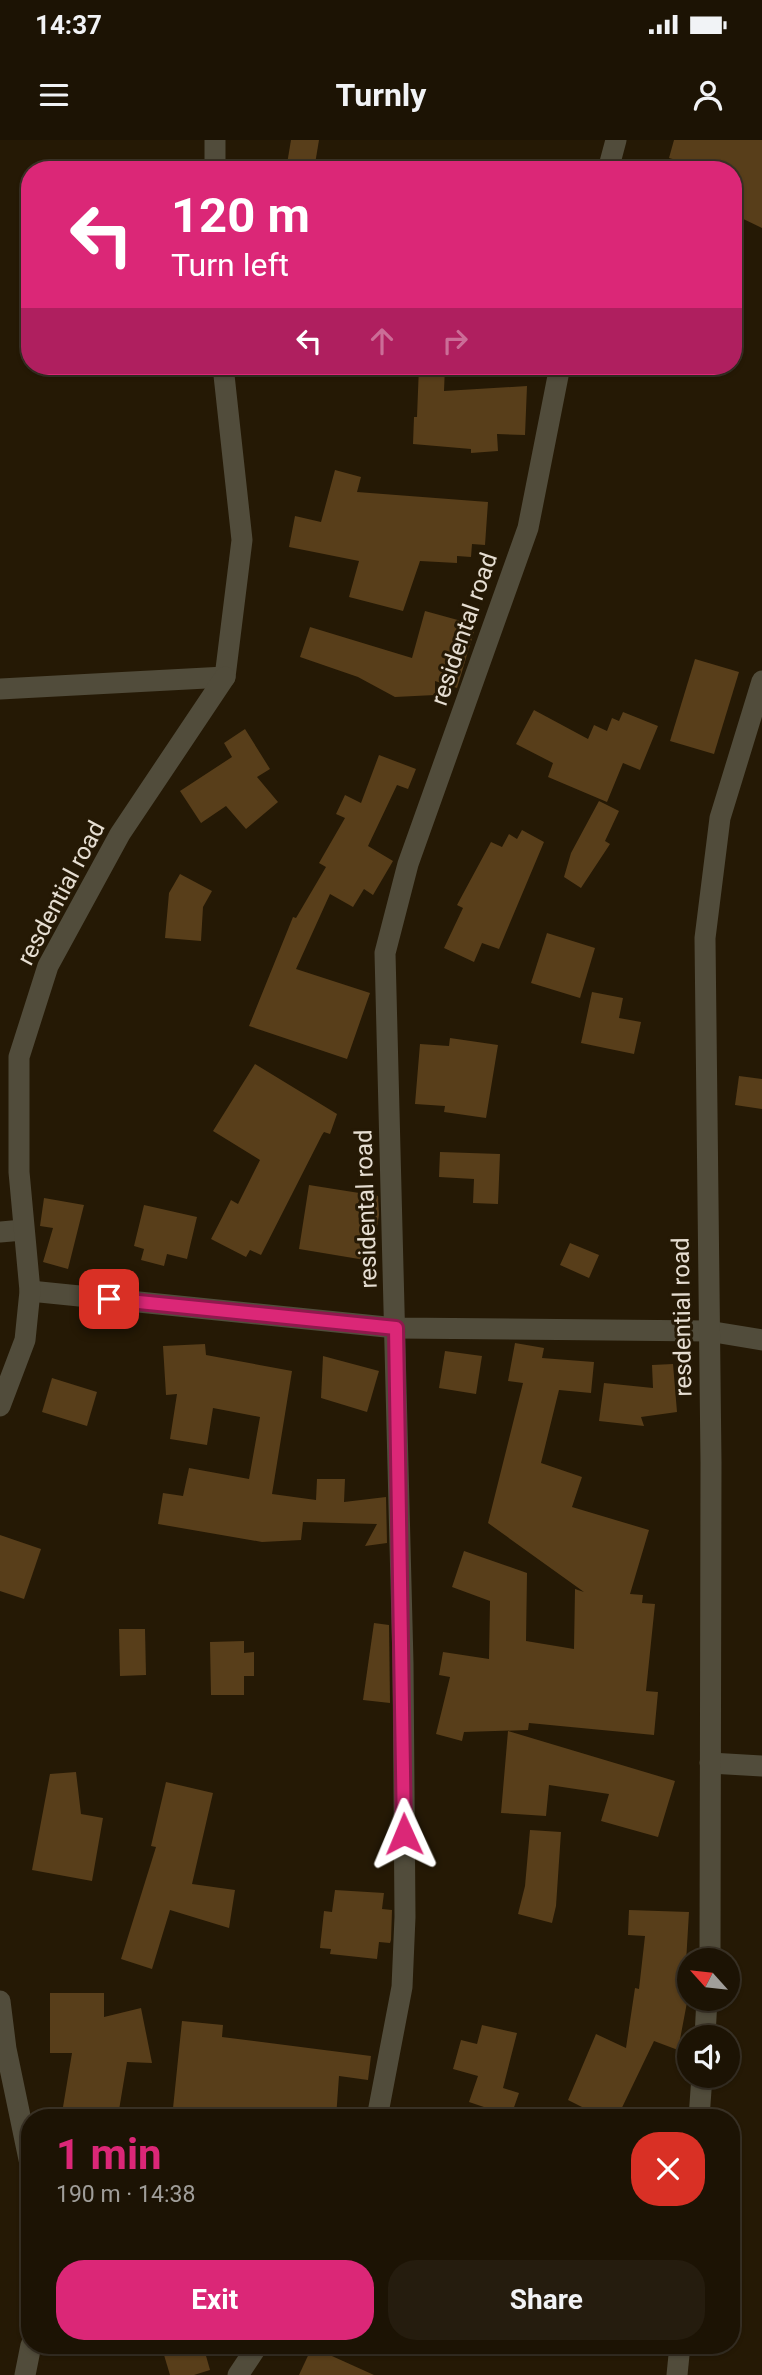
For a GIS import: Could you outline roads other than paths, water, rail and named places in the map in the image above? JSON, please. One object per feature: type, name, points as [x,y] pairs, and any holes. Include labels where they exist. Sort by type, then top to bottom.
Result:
[{"type":"street","points":[[215,140],[215,161]]},
{"type":"street","points":[[610,161],[616,140]]},
{"type":"street","points":[[0,689],[225,677],[242,540],[224,375]]},
{"type":"street","name":"residental road","points":[[379,2109],[402,1987],[405,1917],[396,1328],[385,953],[408,864],[528,528],[558,375]]},
{"type":"street","name":"resdential road","points":[[0,1406],[25,1340],[30,1291],[19,1172],[19,1057],[48,966],[120,834],[225,677]]},
{"type":"street","name":"resdential road","points":[[710,1948],[705,938],[720,818],[762,681]]},
{"type":"street","points":[[0,1232],[23,1230]]},
{"type":"street","points":[[30,1291],[396,1328],[708,1331],[762,1340]]},
{"type":"street","points":[[710,1763],[762,1766]]},
{"type":"street","points":[[0,2001],[6,2049],[21,2121]]},
{"type":"street","points":[[700,2109],[701,2088]]},
{"type":"street","points":[[25,2375],[29,2354]]},
{"type":"street","points":[[238,2375],[252,2354]]},
{"type":"street","points":[[677,2375],[679,2354]]}]
